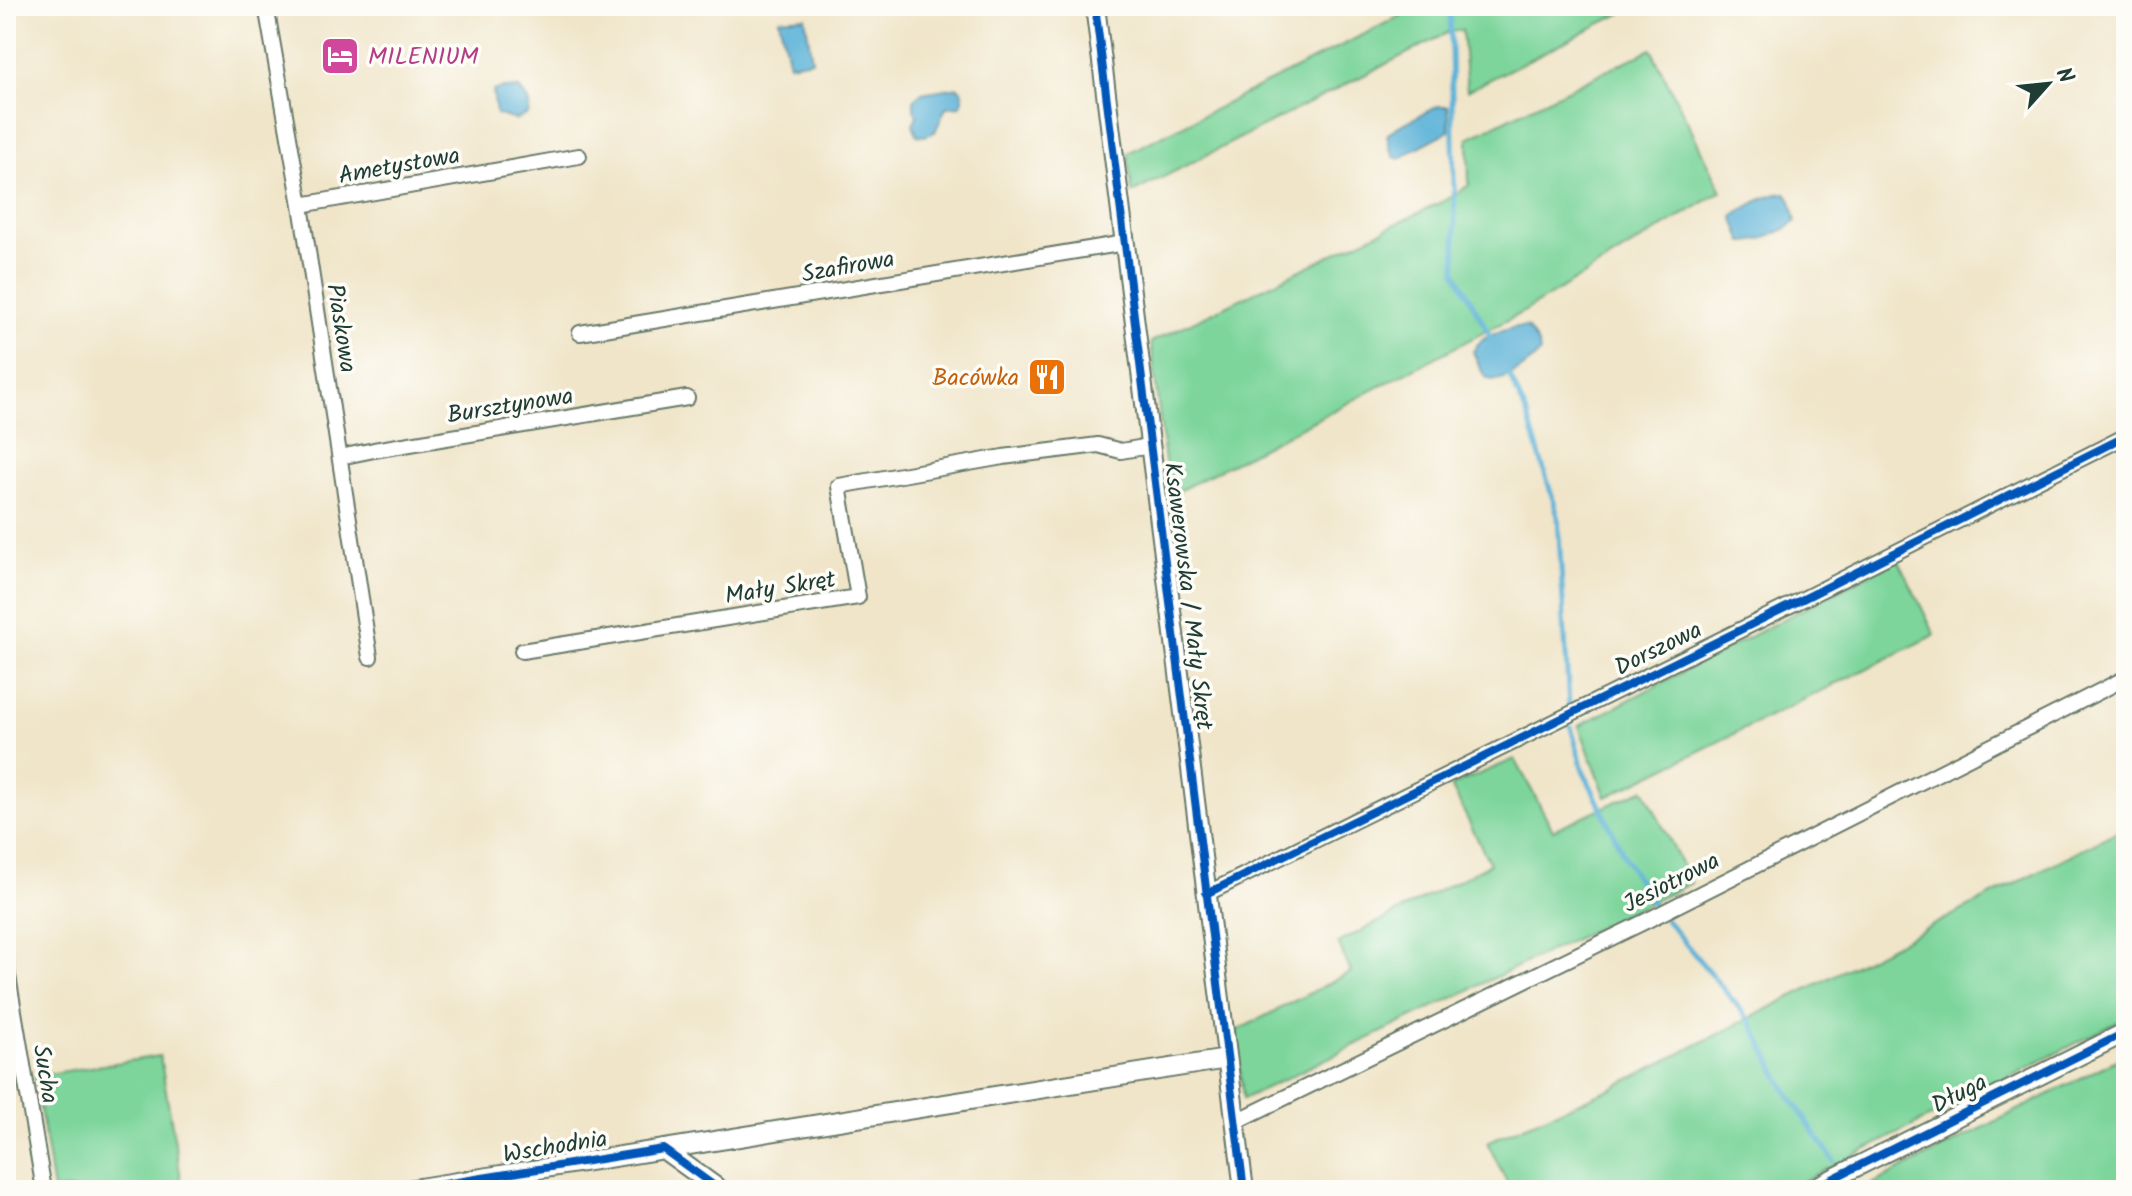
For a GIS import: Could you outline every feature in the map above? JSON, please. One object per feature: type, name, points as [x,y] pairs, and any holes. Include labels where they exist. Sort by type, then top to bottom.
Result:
[{"type":"street","name":"Piaskowa","points":[[266,6],[301,205],[370,657]]},
{"type":"street","name":"Ksawerowska / Mały Skręt","points":[[1095,6],[1244,1190]]},
{"type":"street","name":"Ametystowa","points":[[301,205],[579,156]]},
{"type":"street","name":"Szafirowa","points":[[580,333],[1125,243]]},
{"type":"street","name":"Bursztynowa","points":[[340,457],[687,398]]},
{"type":"street","name":"Dorszowa","points":[[1206,894],[2126,436]]},
{"type":"street","name":"Mały Skręt","points":[[522,651],[858,597],[839,486],[1035,453],[1098,445],[1121,451],[1150,446]]},
{"type":"street","name":"Jesiotrowa","points":[[1235,1122],[1632,928],[2126,678]]},
{"type":"street","name":"Sucha","points":[[6,964],[44,1190]]},
{"type":"street","name":"Długa","points":[[1810,1190],[2126,1032]]},
{"type":"street","name":"Wschodnia","points":[[407,1190],[458,1186],[663,1149],[1227,1059]]},
{"type":"street","points":[[663,1149],[720,1190]]},
{"type":"green space","points":[[1420,6],[1635,6],[1467,91],[1462,30],[1449,32],[1132,193],[1128,153]]},
{"type":"green space","points":[[1651,49],[1722,191],[1525,311],[1169,496],[1151,342],[1450,198],[1469,185],[1468,138]]},
{"type":"green space","points":[[1898,559],[1935,635],[1606,797],[1579,726]]},
{"type":"green space","points":[[1515,759],[1553,830],[1644,789],[1691,883],[1243,1099],[1236,1031],[1351,972],[1338,943],[1490,864],[1451,786]]},
{"type":"green space","points":[[2126,827],[2126,1018],[1786,1190],[1511,1190],[1487,1142],[1612,1088]]},
{"type":"green space","points":[[2126,1055],[2126,1190],[1861,1190]]},
{"type":"green space","points":[[160,1056],[183,1190],[53,1190],[35,1076]]},
{"type":"water","points":[[805,17],[812,60],[789,64],[779,19]]},
{"type":"water","points":[[958,87],[963,93],[960,106],[946,107],[935,132],[917,135],[913,124],[917,116],[914,99],[921,93]]},
{"type":"water","points":[[519,89],[529,103],[528,114],[515,120],[496,114],[493,91]]},
{"type":"water","points":[[1438,106],[1448,106],[1449,131],[1400,159],[1394,157],[1387,135]]},
{"type":"water","points":[[1786,193],[1796,221],[1771,236],[1743,242],[1733,217],[1757,201]]},
{"type":"water","points":[[1516,327],[1527,327],[1540,352],[1506,377],[1491,379],[1485,376],[1473,352],[1476,346],[1485,338]]},
{"type":"waterway","points":[[1450,6],[1456,272],[1492,340]]},
{"type":"waterway","points":[[1507,370],[1528,417],[1558,516],[1569,706]]},
{"type":"waterway","points":[[1571,727],[1583,770],[1626,860],[1654,906]]},
{"type":"waterway","points":[[1665,919],[1751,1022],[1785,1089],[1833,1160]]},
{"type":"cycle path","points":[[1095,6],[1244,1190]]},
{"type":"cycle path","points":[[1206,894],[2126,436]]},
{"type":"cycle path","points":[[1810,1190],[2126,1032]]},
{"type":"cycle path","points":[[407,1190],[663,1149],[720,1190]]},
{"type":"place","name":"MILENIUM","points":[[340,56]]},
{"type":"place","name":"Bacówka","points":[[1047,377]]}]
